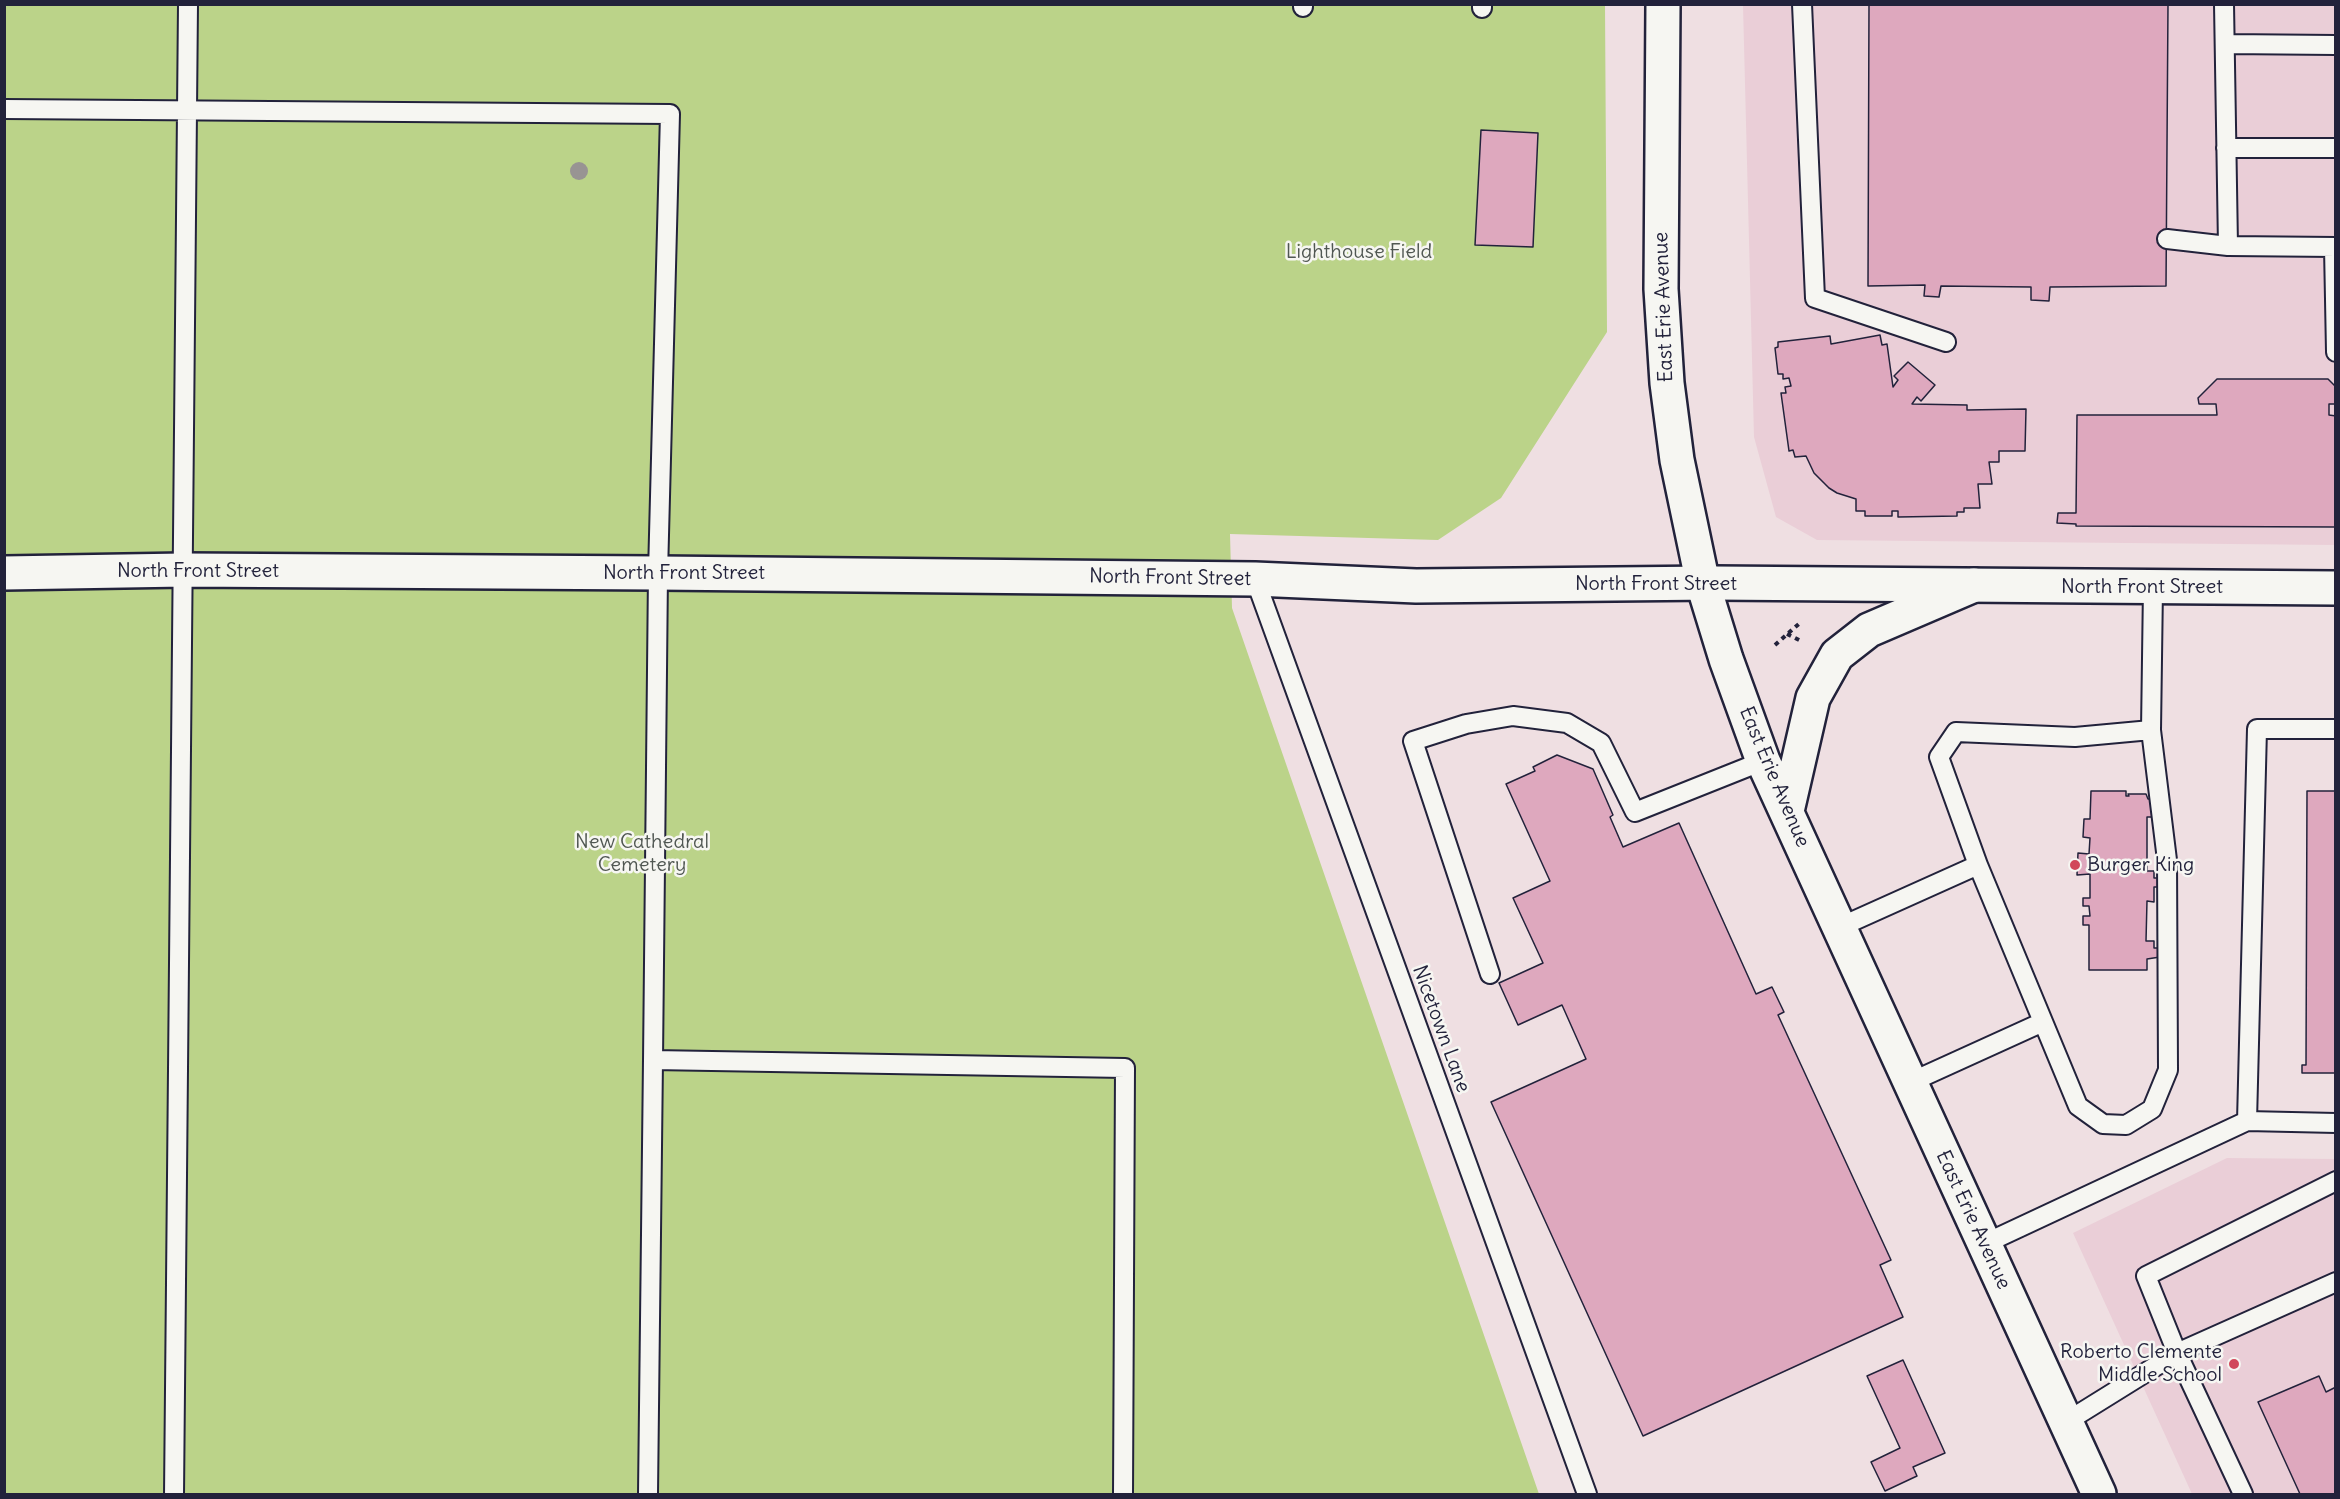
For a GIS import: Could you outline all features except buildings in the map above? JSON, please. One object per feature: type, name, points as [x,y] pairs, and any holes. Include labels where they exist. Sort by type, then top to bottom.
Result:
[{"type":"street","name":"East Erie Avenue","points":[[1663,4],[1661,289],[1666,383],[1677,460],[1704,584],[1726,659],[1763,761],[2099,1494]]},
{"type":"street","name":"North Front Street","points":[[4,573],[184,570],[658,573],[1254,579],[1416,586],[1704,584],[2336,588]]},
{"type":"street","points":[[1787,811],[1813,698],[1837,655],[1869,630],[1974,585]]},
{"type":"lane","points":[[174,1494],[188,4]]},
{"type":"lane","points":[[1802,4],[1815,298],[1946,342]]},
{"type":"lane","points":[[2224,4],[2228,246]]},
{"type":"lane","points":[[2226,44],[2336,45]]},
{"type":"lane","points":[[4,109],[670,114],[658,573],[648,1494]]},
{"type":"lane","points":[[2226,148],[2336,148]]},
{"type":"lane","points":[[2167,239],[2228,246],[2335,247],[2336,352]]},
{"type":"lane","name":"Nicetown Lane","points":[[1254,579],[1587,1494]]},
{"type":"lane","points":[[2151,730],[2075,737],[1956,732],[1939,757],[1978,865],[2078,1106],[2103,1124],[2126,1125],[2152,1109],[2168,1070],[2168,860],[2151,730],[2153,587]]},
{"type":"lane","points":[[1490,974],[1413,741],[1466,724],[1513,716],[1567,723],[1601,742],[1635,812],[1763,761]]},
{"type":"lane","points":[[2247,1121],[2257,729],[2336,729]]},
{"type":"lane","points":[[1840,927],[1978,865]]},
{"type":"lane","points":[[1911,1082],[2043,1022]]},
{"type":"lane","points":[[653,1060],[1125,1068],[1123,1494]]},
{"type":"lane","points":[[1984,1244],[2247,1121],[2336,1123]]},
{"type":"lane","points":[[2243,1494],[2177,1353],[2146,1275],[2336,1181]]},
{"type":"lane","points":[[2066,1422],[2177,1353],[2336,1282]]},
{"type":"path","points":[[1775,645],[1801,622]]},
{"type":"shaded area","points":[[1743,5],[2335,5],[2335,545],[1817,540],[1776,517],[1754,437]]},
{"type":"shaded area","name":"Roberto Clemente Middle School","points":[[2227,1158],[2335,1159],[2335,1494],[2192,1494],[2073,1233]]},
{"type":"green space","name":"New Cathedral Cemetery","points":[[5,5],[1605,5],[1607,332],[1501,498],[1438,540],[1230,534],[1232,608],[1539,1494],[5,1494]]},
{"type":"place","name":"Burger King","points":[[2075,865]]},
{"type":"place","name":"Roberto Clemente Middle School","points":[[2234,1364]]},
{"type":"park label","name":"Lighthouse Field","points":[[1359,252]]}]
